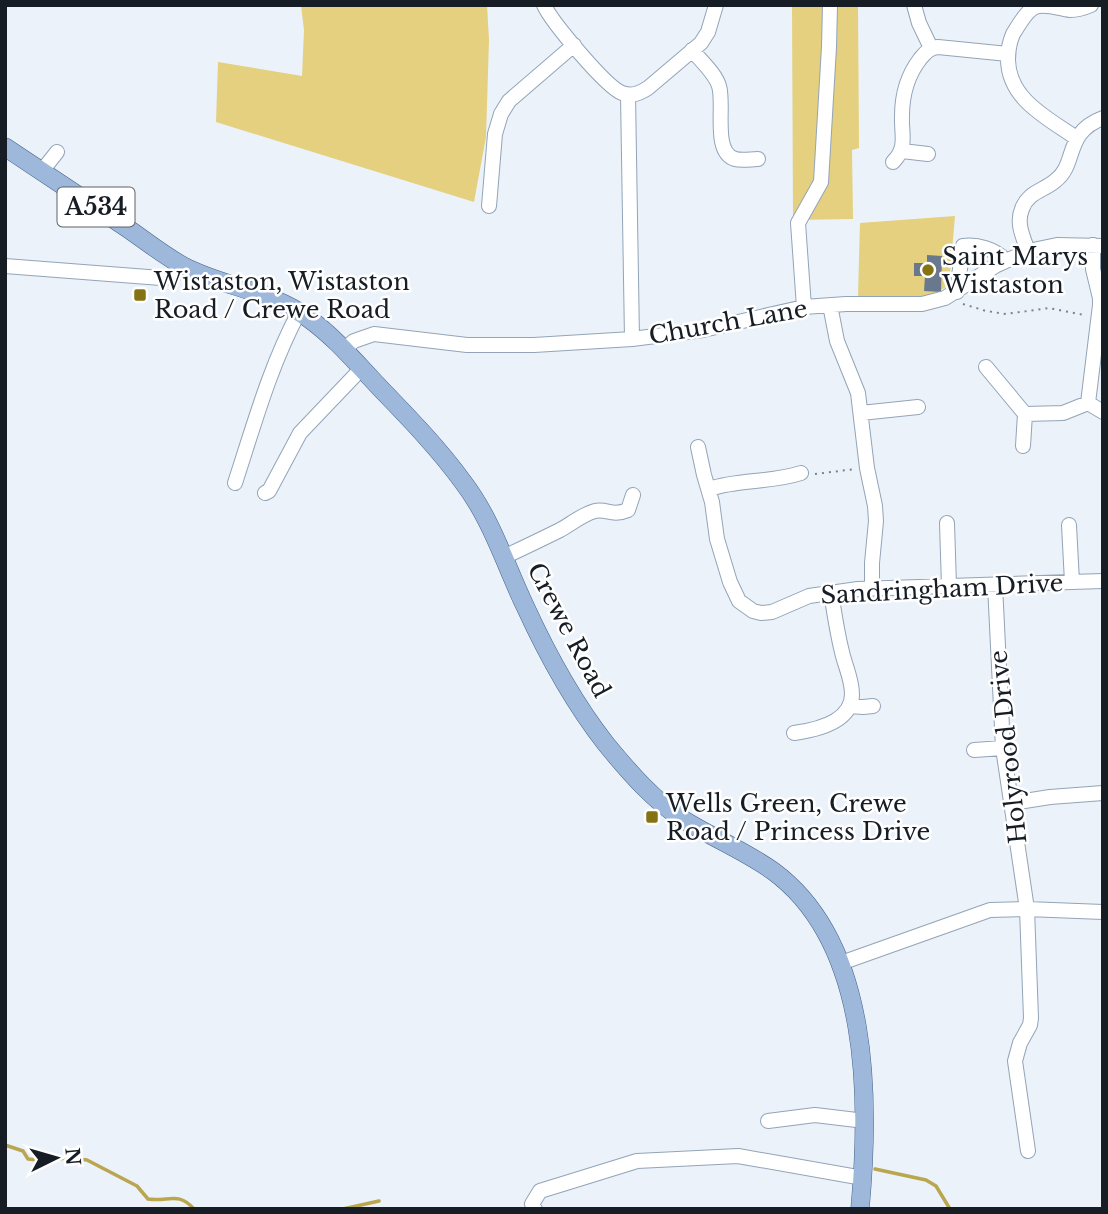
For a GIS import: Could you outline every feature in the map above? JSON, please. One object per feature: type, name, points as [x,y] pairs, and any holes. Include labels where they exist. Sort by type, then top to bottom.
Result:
[{"type":"main road","name":"A534","points":[[5,147],[186,268],[269,298],[299,312],[344,349]]},
{"type":"main road","name":"Crewe Road","points":[[344,349],[438,451],[479,505],[559,674],[604,741],[665,806],[775,872],[816,915],[827,933],[847,982],[857,1032],[865,1121],[860,1209]]},
{"type":"street","points":[[544,5],[550,17],[614,89],[628,95],[648,88],[701,43],[708,32],[716,5]]},
{"type":"street","points":[[804,307],[798,223],[821,182],[830,5]]},
{"type":"street","points":[[914,5],[931,48]]},
{"type":"street","points":[[1076,138],[1021,97],[1011,77],[1008,54],[1016,29],[1036,6],[1073,10],[1091,5]]},
{"type":"street","points":[[489,206],[495,134],[505,106],[574,45]]},
{"type":"street","points":[[928,154],[898,157],[904,129],[902,111],[906,85],[918,62],[931,48],[1008,54]]},
{"type":"street","points":[[692,50],[717,81],[720,89],[721,141],[724,151],[736,159],[758,159]]},
{"type":"street","points":[[628,95],[632,339]]},
{"type":"street","points":[[1028,251],[1020,226],[1023,205],[1033,194],[1056,181],[1063,172],[1076,138],[1085,128],[1103,118]]},
{"type":"street","points":[[41,171],[57,152]]},
{"type":"street","name":"Church Lane","points":[[344,349],[354,341],[373,334],[467,345],[534,345],[632,339],[703,330],[804,307],[922,304],[951,295],[1005,260],[1028,251],[1057,245],[1098,245]]},
{"type":"street","points":[[1088,403],[1100,298],[1093,269],[1098,245]]},
{"type":"street","points":[[951,295],[963,246],[992,250],[1005,260]]},
{"type":"street","points":[[5,266],[161,278],[170,277],[186,268]]},
{"type":"street","points":[[830,305],[836,341],[855,382],[875,506],[872,588]]},
{"type":"street","points":[[235,483],[270,375],[286,335],[299,312]]},
{"type":"street","points":[[986,367],[1025,414],[1023,446]]},
{"type":"street","points":[[265,494],[300,433],[362,369]]},
{"type":"street","points":[[1088,403],[1103,412]]},
{"type":"street","points":[[1025,414],[1063,412],[1088,403]]},
{"type":"street","points":[[861,413],[918,407]]},
{"type":"street","name":"Sandringham Drive","points":[[698,447],[712,502],[717,539],[730,583],[739,601],[753,611],[772,611],[809,596],[872,588],[1103,581]]},
{"type":"street","points":[[709,489],[734,482],[774,480],[801,473]]},
{"type":"street","points":[[504,557],[592,511],[600,510],[612,514],[628,510],[633,495]]},
{"type":"street","points":[[947,521],[949,586]]},
{"type":"street","points":[[1069,523],[1072,582]]},
{"type":"street","name":"Holyrood Drive","points":[[995,585],[1003,748],[1027,909],[1031,1018],[1015,1061],[1029,1151]]},
{"type":"street","points":[[794,733],[837,719],[846,713],[850,706],[851,685],[839,642],[831,592]]},
{"type":"street","points":[[850,706],[873,706]]},
{"type":"street","points":[[974,750],[1003,748]]},
{"type":"street","points":[[1012,803],[1103,793]]},
{"type":"street","points":[[841,963],[982,912],[1000,909],[1103,912]]},
{"type":"street","points":[[768,1121],[815,1115],[865,1121]]},
{"type":"street","points":[[535,1209],[532,1204],[540,1191],[637,1161],[738,1156],[863,1178]]},
{"type":"path","points":[[951,295],[986,311],[1006,314],[1049,308],[1098,318]]},
{"type":"path","points":[[801,473],[807,475],[867,468]]},
{"type":"shaded area","points":[[301,5],[487,5],[489,40],[486,137],[474,202],[216,122],[218,62],[302,76],[304,30]]},
{"type":"shaded area","points":[[792,5],[858,5],[859,148],[852,150],[853,219],[793,220]]},
{"type":"shaded area","points":[[955,216],[949,286],[921,299],[858,297],[860,223]]},
{"type":"building","name":"Saint Marys Wistaston","points":[[927,255],[942,256],[941,292],[924,291],[925,276],[914,276],[914,263],[927,263]]},
{"type":"waterway","points":[[5,1145],[23,1151],[28,1159],[87,1160],[137,1186],[148,1199],[183,1200],[194,1209]]},
{"type":"waterway","points":[[875,1169],[926,1180],[936,1186],[950,1209]]},
{"type":"waterway","points":[[343,1209],[379,1201]]},
{"type":"place","name":"Saint Marys Wistaston","points":[[928,270]]},
{"type":"place","name":"Wistaston, Wistaston Road / Crewe Road","points":[[140,295]]},
{"type":"place","name":"Wells Green, Crewe Road / Princess Drive","points":[[652,817]]}]
